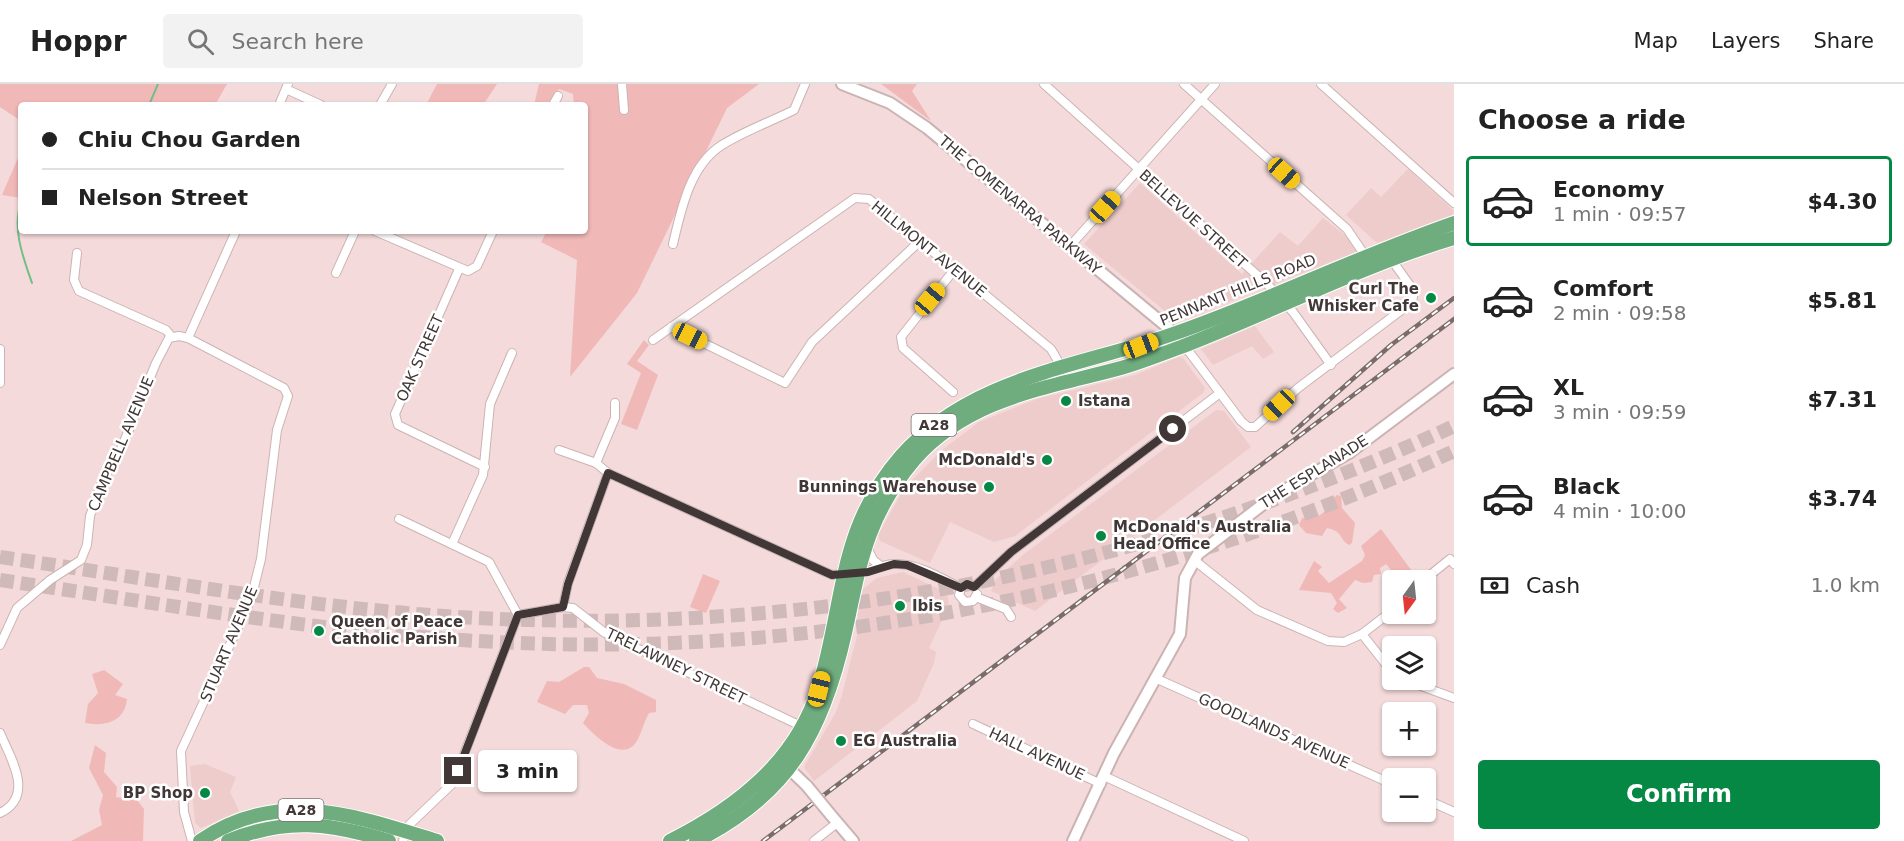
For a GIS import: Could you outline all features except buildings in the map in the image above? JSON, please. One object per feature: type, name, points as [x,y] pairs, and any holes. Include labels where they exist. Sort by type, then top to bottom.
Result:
[{"type":"highway","name":"PENNANT HILLS ROAD","points":[[670,841],[729,808],[755,786],[779,759],[801,726],[819,689],[862,514],[881,483],[914,442],[931,427],[982,396],[1037,374],[1121,352],[1174,334],[1454,223]]},
{"type":"highway","name":"PENNANT HILLS ROAD","points":[[696,841],[740,816],[769,793],[790,770],[812,734],[829,693],[849,574],[905,471],[943,434],[990,405],[1123,367],[1184,345],[1391,260],[1454,238]]},
{"type":"highway","name":"A28","points":[[200,841],[239,821],[281,811],[333,812],[405,836],[437,841]]},
{"type":"highway","name":"A28","points":[[228,841],[266,828],[305,824],[342,828],[389,841]]},
{"type":"main road","name":"THE COMENARRA PARKWAY","points":[[842,84],[890,104],[927,128],[1070,246],[1184,345]]},
{"type":"main road","name":"THE ESPLANADE","points":[[1073,841],[1102,780],[1181,629],[1184,586],[1194,560],[1203,549],[1264,503],[1342,458],[1454,374]]},
{"type":"main road","points":[[779,759],[807,786],[853,841]]},
{"type":"street","points":[[382,102],[392,84]]},
{"type":"street","points":[[622,84],[624,110]]},
{"type":"street","points":[[673,244],[684,201],[697,172],[720,146],[794,111],[804,84]]},
{"type":"street","name":"BELLEVUE STREET","points":[[1044,84],[1275,293],[1286,304],[1331,365]]},
{"type":"street","points":[[1184,84],[1347,229],[1366,256]]},
{"type":"street","points":[[1070,246],[1215,84]]},
{"type":"street","points":[[1321,84],[1454,203]]},
{"type":"street","points":[[280,102],[287,87],[315,102]]},
{"type":"street","points":[[555,102],[558,96]]},
{"type":"street","name":"HILLMONT AVENUE","points":[[653,340],[855,198],[869,200],[1051,349],[1062,368],[1066,382]]},
{"type":"street","points":[[77,253],[74,280],[79,291],[166,330],[172,337],[188,338],[235,234]]},
{"type":"street","points":[[336,273],[354,234]]},
{"type":"street","points":[[382,234],[459,269],[472,271],[477,266],[492,234]]},
{"type":"street","points":[[671,327],[785,383],[812,342],[920,242]]},
{"type":"street","points":[[1184,345],[1244,425],[1251,428],[1258,426],[1298,388],[1412,302],[1414,291],[1391,260]]},
{"type":"street","name":"OAK STREET","points":[[459,269],[395,414],[398,425],[485,467]]},
{"type":"street","points":[[953,392],[903,348],[901,337],[954,270]]},
{"type":"street","name":"CAMPBELL AVENUE","points":[[0,645],[16,608],[50,580],[81,560],[87,545],[90,516],[104,477],[119,454],[165,344],[172,337]]},
{"type":"street","name":"STUART AVENUE","points":[[188,338],[284,388],[288,396],[273,453],[261,558],[251,599],[181,751],[184,812],[192,841]]},
{"type":"street","points":[[0,349],[0,383]]},
{"type":"street","points":[[452,544],[481,482],[485,467],[490,404],[512,353]]},
{"type":"street","points":[[974,587],[1011,552],[1220,393]]},
{"type":"street","points":[[596,463],[615,418],[615,403]]},
{"type":"street","points":[[559,450],[596,463],[608,473],[832,575],[868,572],[881,566],[907,565],[961,588]]},
{"type":"street","points":[[518,615],[563,607],[568,584],[608,473]]},
{"type":"street","points":[[399,519],[493,565],[518,615],[453,783],[409,825],[405,836]]},
{"type":"street","points":[[866,540],[870,556],[881,566]]},
{"type":"street","points":[[1436,570],[1450,559],[1454,564]]},
{"type":"street","points":[[1194,560],[1263,613],[1328,641],[1344,642],[1362,634],[1382,619]]},
{"type":"street","points":[[974,587],[967,584],[961,588],[959,596],[964,602],[973,601],[976,597]]},
{"type":"street","points":[[974,587],[976,597]]},
{"type":"street","points":[[976,597],[1006,609],[1011,617]]},
{"type":"street","name":"TRELAWNEY STREET","points":[[563,607],[577,611],[605,633],[801,726]]},
{"type":"street","points":[[1362,634],[1382,659]]},
{"type":"street","name":"GOODLANDS AVENUE","points":[[1155,678],[1382,780]]},
{"type":"street","points":[[1432,690],[1454,698]]},
{"type":"street","name":"HALL AVENUE","points":[[973,724],[1244,841]]},
{"type":"street","points":[[0,733],[20,784],[15,802],[0,813]]},
{"type":"street","points":[[1436,804],[1454,812]]},
{"type":"street","points":[[814,841],[837,823]]},
{"type":"shaded area","points":[[0,84],[227,84],[217,102],[18,102],[18,119],[0,107]]},
{"type":"shaded area","points":[[437,84],[497,84],[485,102],[428,102]]},
{"type":"shaded area","points":[[539,84],[759,84],[727,108],[637,293],[570,377],[577,260],[541,242],[545,234],[588,234],[588,102],[574,102],[573,94],[559,89],[551,102],[535,102]]},
{"type":"shaded area","points":[[881,84],[917,84],[912,91],[931,121]]},
{"type":"shaded area","points":[[18,158],[18,198],[2,195]]},
{"type":"shaded area","points":[[1408,169],[1454,211],[1453,215],[1382,243],[1376,242],[1346,215],[1371,188],[1381,197]]},
{"type":"shaded area","points":[[1140,183],[1242,274],[1280,232],[1298,246],[1323,218],[1351,240],[1356,252],[1178,322],[1084,244]]},
{"type":"shaded area","points":[[1255,326],[1274,352],[1263,359],[1252,346],[1213,365],[1201,349]]},
{"type":"shaded area","points":[[644,340],[649,345],[637,361],[658,375],[637,430],[621,424],[641,373],[627,364]]},
{"type":"shaded area","points":[[1179,357],[1183,358],[1205,388],[1203,393],[1015,536],[994,542],[950,522],[930,563],[880,541],[878,535],[905,487],[942,450],[979,422],[1037,399],[1135,375]]},
{"type":"shaded area","points":[[1216,410],[1224,411],[1251,447],[1035,611],[991,591],[996,579],[1024,554]]},
{"type":"shaded area","points":[[1337,495],[1341,496],[1342,508],[1355,523],[1352,543],[1349,545],[1339,533],[1327,528],[1322,536],[1306,533],[1299,525],[1302,518],[1319,516],[1329,508],[1330,502]]},
{"type":"shaded area","points":[[1381,529],[1411,570],[1391,570],[1386,564],[1380,568],[1381,574],[1374,575],[1372,582],[1363,583],[1355,580],[1339,599],[1347,608],[1338,613],[1333,609],[1337,603],[1331,593],[1299,590],[1314,561],[1322,567],[1318,571],[1329,583],[1362,561],[1365,555],[1361,546]]},
{"type":"shaded area","points":[[903,572],[947,593],[949,605],[929,648],[936,652],[934,663],[917,701],[814,781],[804,767],[836,712],[842,695],[859,628],[858,614],[863,589],[877,578]]},
{"type":"shaded area","points":[[703,574],[720,581],[706,613],[690,607]]},
{"type":"shaded area","points":[[584,667],[589,667],[597,678],[624,684],[656,700],[656,712],[649,713],[632,747],[625,750],[617,749],[609,746],[594,734],[583,723],[589,713],[587,705],[573,705],[565,714],[537,702],[547,681],[559,682]]},
{"type":"shaded area","points":[[104,670],[123,684],[115,695],[127,699],[123,713],[107,723],[85,723],[88,704],[98,693],[92,674]]},
{"type":"shaded area","points":[[95,745],[106,753],[104,772],[117,787],[116,797],[137,800],[144,809],[143,841],[71,841],[102,825],[99,810],[103,795],[89,768]]},
{"type":"shaded area","points":[[205,764],[236,777],[230,792],[239,811],[201,828],[195,823],[190,766]]},
{"type":"waterway","points":[[150,102],[158,84]]},
{"type":"waterway","points":[[18,222],[18,233]]},
{"type":"waterway","points":[[18,234],[32,283]]},
{"type":"tunnel","points":[[0,557],[333,606],[444,616],[576,621],[706,617],[834,605],[961,586],[1087,557],[1211,521],[1333,478],[1454,426]]},
{"type":"tunnel","points":[[0,580],[248,617],[434,638],[496,642],[620,644],[743,639],[866,626],[987,605],[1107,577],[1225,542],[1341,500],[1454,451]]},
{"type":"railway","points":[[1293,432],[1391,345],[1454,298]]},
{"type":"railway","points":[[763,841],[1454,319]]},
{"type":"place","name":"Curl The Whisker Cafe","points":[[1431,298]]},
{"type":"place","name":"Istana","points":[[1066,401]]},
{"type":"place","name":"McDonald's","points":[[1047,460]]},
{"type":"place","name":"Bunnings Warehouse","points":[[989,487]]},
{"type":"place","name":"McDonald's Australia Head Office","points":[[1101,536]]},
{"type":"place","name":"Ibis","points":[[900,606]]},
{"type":"place","name":"Queen of Peace Catholic Parish","points":[[319,631]]},
{"type":"place","name":"EG Australia","points":[[841,741]]},
{"type":"place","name":"BP Shop","points":[[205,793]]},
{"type":"route","points":[[458,771],[516,618],[522,612],[563,607],[568,584],[608,473],[832,575],[868,572],[881,566],[894,564],[907,565],[961,588],[967,584],[974,587],[1011,552],[1173,429]]}]
